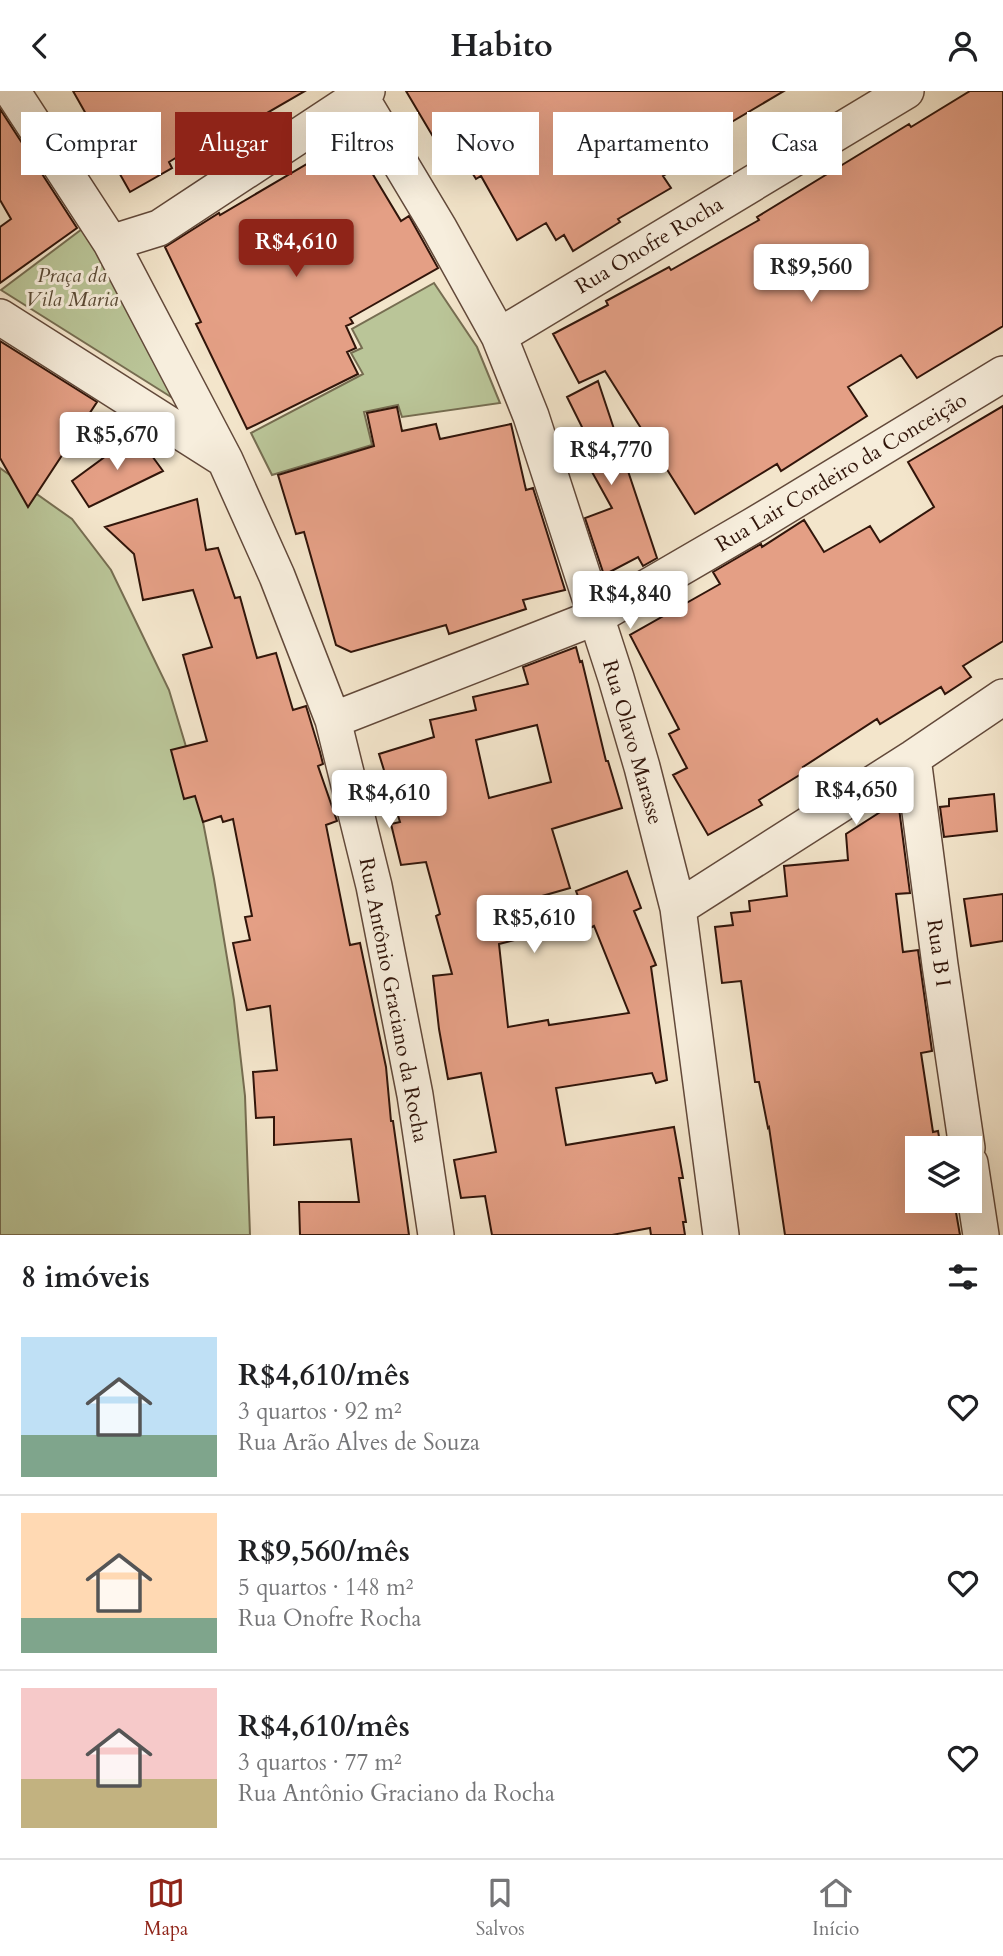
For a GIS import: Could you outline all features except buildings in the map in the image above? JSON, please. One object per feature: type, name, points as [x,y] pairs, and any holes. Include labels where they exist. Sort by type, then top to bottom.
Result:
[{"type":"street","name":"Rua Antônio Graciano da Rocha","points":[[12,91],[111,243],[225,460],[277,576],[333,720],[379,912],[415,1095],[436,1235]]},
{"type":"street","name":"Rua Onofre Rocha","points":[[499,336],[906,91]]},
{"type":"street","points":[[111,243],[159,228],[361,92]]},
{"type":"street","name":"Rua Olavo Marasse","points":[[361,92],[499,336],[531,416],[596,617],[642,767],[678,908],[722,1235]]},
{"type":"street","points":[[0,317],[225,460]]},
{"type":"street","name":"Rua Lair Cordeiro da Conceição","points":[[333,720],[596,617],[756,524],[1003,374]]},
{"type":"street","points":[[678,908],[1003,698]]},
{"type":"street","name":"Rua B I","points":[[913,758],[965,1136]]},
{"type":"street","points":[[978,1213],[981,1235]]},
{"type":"green space","name":"Praça da Vila Maria","points":[[86,226],[179,402],[1,290]]},
{"type":"green space","points":[[434,283],[477,347],[500,403],[402,417],[398,405],[364,412],[372,445],[272,475],[251,433],[363,374],[351,353],[362,348],[352,329]]},
{"type":"green space","points":[[0,468],[72,519],[111,570],[169,690],[193,770],[234,1000],[245,1096],[250,1235],[0,1235]]}]
